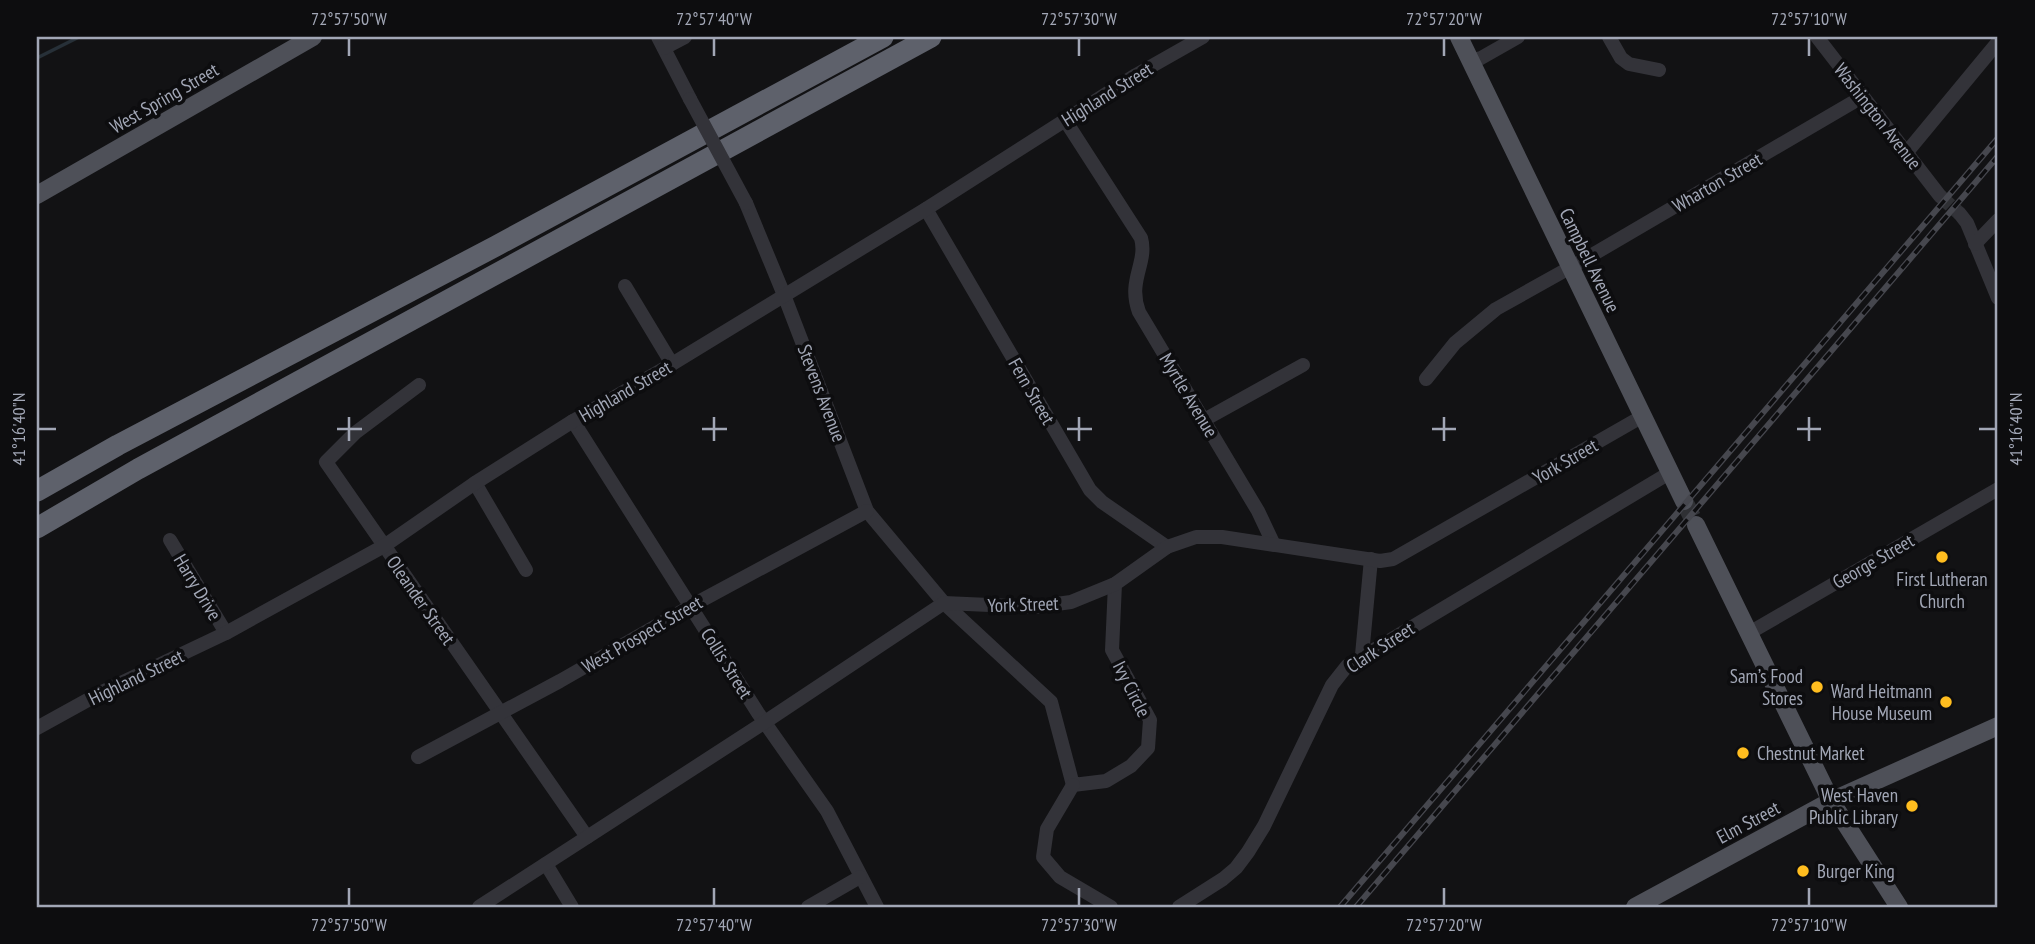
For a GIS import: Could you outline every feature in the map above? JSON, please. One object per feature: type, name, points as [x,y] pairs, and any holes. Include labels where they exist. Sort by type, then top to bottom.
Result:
[{"type":"highway","points":[[765,101],[868,37]]},
{"type":"highway","points":[[37,491],[129,439],[508,240],[883,37]]},
{"type":"highway","points":[[37,528],[138,469],[931,37]]},
{"type":"highway","points":[[873,69],[940,37]]},
{"type":"main road","name":"West Spring Street","points":[[37,195],[313,37]]},
{"type":"main road","name":"Campbell Avenue","points":[[1459,37],[1684,501]]},
{"type":"main road","points":[[1696,525],[1831,802],[1899,907]]},
{"type":"main road","name":"Elm Street","points":[[1635,907],[1831,802],[1998,726]]},
{"type":"street","points":[[661,42],[685,37]]},
{"type":"street","name":"Highland Street","points":[[37,728],[104,691],[226,633],[384,546],[475,483],[573,421],[672,364],[926,209],[1136,75],[1203,37]]},
{"type":"street","points":[[1470,61],[1481,58],[1518,37]]},
{"type":"street","points":[[1609,37],[1621,58],[1629,64],[1659,70]]},
{"type":"street","name":"Washington Avenue","points":[[1817,37],[1940,196]]},
{"type":"street","name":"Stevens Avenue","points":[[661,42],[746,203],[867,511],[944,603],[1051,702],[1073,785]]},
{"type":"street","points":[[1907,152],[1998,42]]},
{"type":"street","name":"Wharton Street","points":[[1426,379],[1455,343],[1496,310],[1862,97]]},
{"type":"street","name":"Myrtle Avenue","points":[[1065,120],[1140,238],[1143,249],[1135,283],[1136,305],[1258,511],[1274,545]]},
{"type":"street","name":"Fern Street","points":[[926,209],[1090,490],[1102,502],[1167,547]]},
{"type":"street","points":[[1960,214],[1967,223],[1998,298]]},
{"type":"street","points":[[1975,244],[1998,220]]},
{"type":"street","points":[[625,286],[672,364]]},
{"type":"street","points":[[1204,420],[1303,365]]},
{"type":"street","name":"Oleander Street","points":[[419,384],[355,433],[326,462],[587,838]]},
{"type":"street","name":"York Street","points":[[944,603],[1053,606],[1094,594],[1115,584],[1167,547],[1196,537],[1210,536],[1387,561],[1400,557],[1643,416]]},
{"type":"street","name":"Collis Street","points":[[573,421],[765,722],[827,811],[877,907]]},
{"type":"street","name":"Clark Street","points":[[1179,907],[1223,879],[1248,852],[1264,826],[1332,685],[1346,666],[1671,472]]},
{"type":"street","points":[[475,483],[526,570]]},
{"type":"street","name":"George Street","points":[[1749,633],[1998,489]]},
{"type":"street","name":"West Prospect Street","points":[[418,757],[867,511]]},
{"type":"street","name":"Harry Drive","points":[[170,540],[226,633]]},
{"type":"street","points":[[1362,655],[1371,559]]},
{"type":"street","name":"Ivy Circle","points":[[1073,785],[1106,781],[1131,766],[1148,748],[1150,720],[1111,650],[1115,584]]},
{"type":"street","points":[[479,907],[944,603]]},
{"type":"street","points":[[1073,785],[1047,830],[1043,857],[1060,877],[1111,907]]},
{"type":"street","points":[[546,864],[572,907]]},
{"type":"street","points":[[808,907],[860,877]]},
{"type":"waterway","points":[[37,58],[79,37]]},
{"type":"tunnel","points":[[1940,196],[1960,214]]},
{"type":"tunnel","points":[[1684,501],[1696,525]]},
{"type":"railway","points":[[1340,907],[1998,138]]},
{"type":"railway","points":[[1356,907],[1998,156]]},
{"type":"place","name":"First Lutheran Church","points":[[1942,557]]},
{"type":"place","name":"Sam’s Food Stores","points":[[1817,687]]},
{"type":"place","name":"Ward Heitmann House Museum","points":[[1946,702]]},
{"type":"place","name":"Chestnut Market","points":[[1743,753]]},
{"type":"place","name":"West Haven Public Library","points":[[1912,806]]},
{"type":"place","name":"Burger King","points":[[1803,871]]}]
